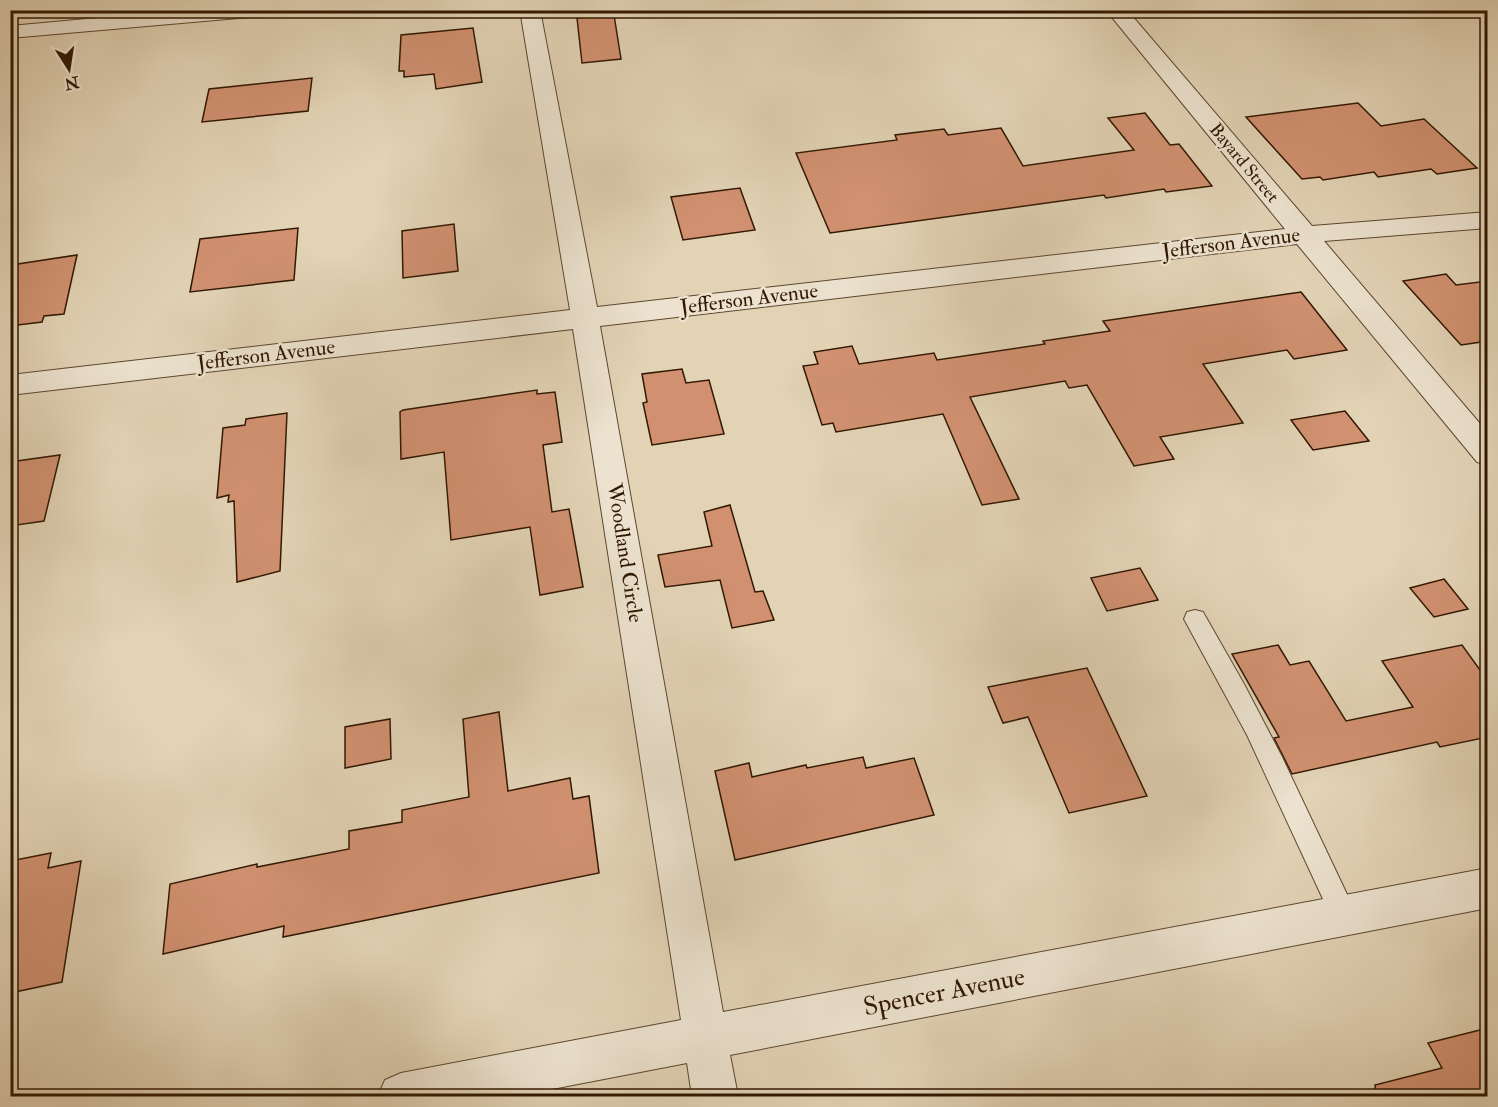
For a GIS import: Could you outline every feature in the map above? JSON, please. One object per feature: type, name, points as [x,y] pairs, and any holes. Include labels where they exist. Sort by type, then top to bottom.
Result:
[{"type":"street","points":[[10,32],[261,10]]},
{"type":"street","name":"Woodland Circle","points":[[530,10],[585,318],[715,1096]]},
{"type":"street","name":"Bayard Street","points":[[1116,10],[1488,454]]},
{"type":"street","name":"Jefferson Avenue","points":[[10,385],[1304,235],[1488,220]]},
{"type":"street","name":"Spencer Avenue","points":[[401,1096],[1488,888]]},
{"type":"lane","points":[[1195,618],[1221,661],[1263,742],[1344,916]]},
{"type":"building","points":[[614,15],[621,59],[582,63],[577,18]]},
{"type":"building","points":[[473,28],[482,82],[436,89],[434,74],[404,77],[404,71],[399,71],[401,35]]},
{"type":"building","points":[[312,78],[308,111],[202,122],[209,89]]},
{"type":"building","points":[[1358,103],[1381,126],[1424,119],[1477,168],[1437,174],[1431,169],[1378,177],[1374,172],[1323,180],[1320,177],[1302,179],[1246,117]]},
{"type":"building","points":[[1145,113],[1170,145],[1179,144],[1212,186],[1166,192],[1164,189],[1106,198],[1104,195],[830,233],[796,153],[897,140],[895,135],[944,129],[948,135],[1001,128],[1023,166],[1134,150],[1108,118]]},
{"type":"building","points":[[740,188],[755,230],[683,240],[671,197]]},
{"type":"building","points":[[454,224],[458,271],[403,278],[402,231]]},
{"type":"building","points":[[298,228],[294,280],[190,292],[200,239]]},
{"type":"building","points":[[77,255],[64,314],[44,316],[42,322],[10,326],[10,289],[18,264]]},
{"type":"building","points":[[1446,274],[1456,285],[1488,281],[1488,341],[1461,345],[1403,281]]},
{"type":"building","points":[[1301,292],[1347,350],[1294,359],[1287,350],[1203,364],[1243,423],[1160,437],[1174,459],[1134,466],[1087,385],[1069,388],[1065,381],[970,397],[1019,499],[982,505],[943,414],[836,432],[833,423],[822,425],[803,366],[818,364],[814,352],[852,346],[859,364],[934,353],[937,360],[1045,344],[1043,341],[1110,331],[1103,321]]},
{"type":"building","points":[[682,369],[686,383],[709,380],[724,434],[652,445],[643,403],[647,402],[642,374]]},
{"type":"building","points":[[537,390],[537,394],[555,392],[562,442],[543,445],[552,512],[569,509],[583,587],[540,595],[530,527],[451,540],[444,452],[401,459],[400,412]]},
{"type":"building","points":[[1345,411],[1369,441],[1313,450],[1291,420]]},
{"type":"building","points":[[287,413],[280,571],[237,582],[234,501],[228,502],[229,495],[217,498],[223,428],[245,425],[246,419]]},
{"type":"building","points":[[60,455],[44,521],[10,526],[10,462]]},
{"type":"building","points":[[730,505],[755,592],[763,591],[774,620],[732,628],[720,580],[665,587],[658,555],[712,546],[704,512]]},
{"type":"building","points":[[1140,568],[1158,600],[1107,611],[1091,578]]},
{"type":"building","points":[[1444,579],[1468,609],[1434,617],[1410,588]]},
{"type":"building","points":[[1278,645],[1290,665],[1309,661],[1346,721],[1413,707],[1382,661],[1462,645],[1488,681],[1488,737],[1440,747],[1437,742],[1292,774],[1274,738],[1279,737],[1232,654]]},
{"type":"building","points":[[1087,668],[1147,796],[1069,813],[1028,717],[1003,723],[988,687]]},
{"type":"building","points":[[499,712],[508,791],[570,778],[573,799],[589,796],[599,873],[283,937],[284,926],[163,954],[170,884],[257,864],[257,867],[349,849],[349,831],[402,822],[402,810],[469,797],[463,719]]},
{"type":"building","points":[[390,719],[391,759],[345,768],[345,727]]},
{"type":"building","points":[[863,757],[866,768],[914,758],[934,815],[735,860],[715,771],[749,763],[752,777],[806,765],[807,768]]},
{"type":"building","points":[[51,853],[48,868],[81,861],[62,982],[10,993],[10,861]]},
{"type":"building","points":[[1488,1028],[1488,1096],[1376,1096],[1375,1085],[1442,1068],[1428,1043]]}]
